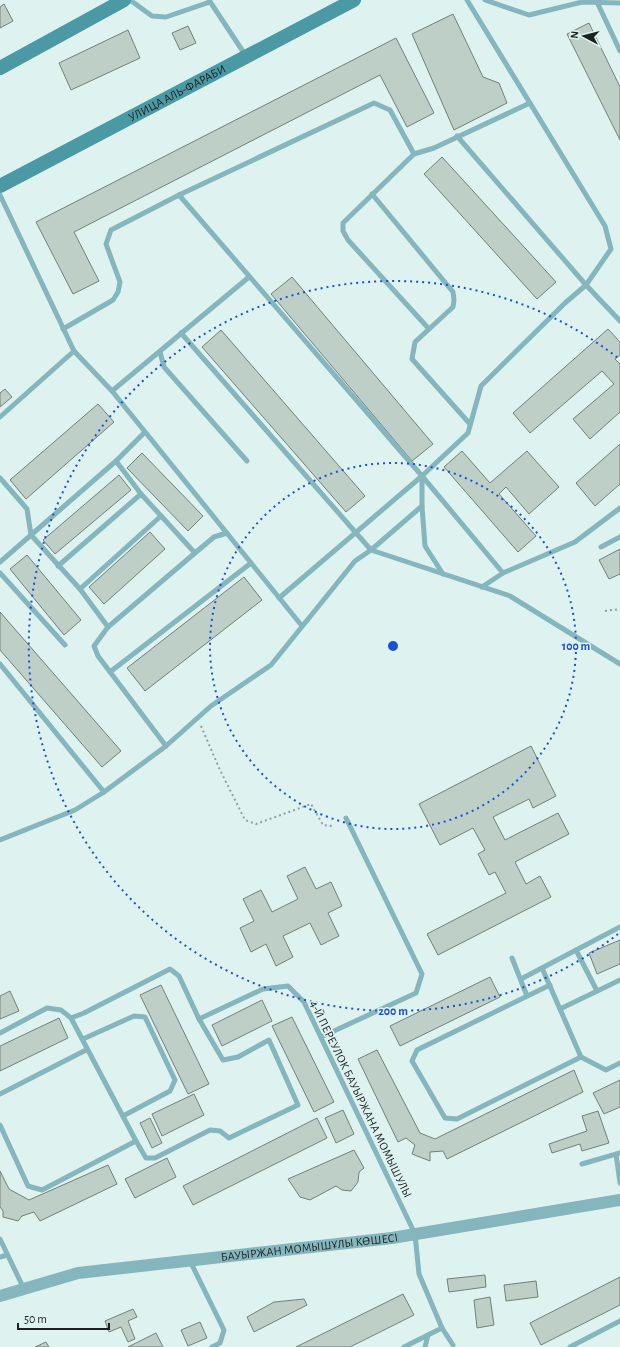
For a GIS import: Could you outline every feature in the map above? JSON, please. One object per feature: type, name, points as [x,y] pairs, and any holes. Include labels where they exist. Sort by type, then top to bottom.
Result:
[{"type":"main road","points":[[0,68],[124,0]]},
{"type":"main road","name":"УЛИЦА АЛЬ-ФАРАБИ","points":[[0,186],[354,0]]},
{"type":"street","name":"БАУЫРЖАН МОМЫШҰЛЫ КӨШЕСІ","points":[[0,1296],[78,1273],[415,1234],[620,1200]]},
{"type":"lane","points":[[124,0],[152,16],[166,17],[210,1],[246,57]]},
{"type":"lane","points":[[279,598],[422,476],[468,433],[481,386],[565,303],[586,286],[611,249],[604,226],[467,0]]},
{"type":"lane","points":[[485,0],[529,15],[582,2],[620,3]]},
{"type":"lane","points":[[597,2],[620,51]]},
{"type":"lane","points":[[63,329],[114,300],[118,292],[120,282],[106,244],[111,230],[179,195],[374,103],[390,110],[414,154]]},
{"type":"lane","points":[[429,329],[348,240],[343,231],[343,223],[414,154],[434,148],[530,103]]},
{"type":"lane","points":[[457,136],[586,286],[620,321]]},
{"type":"lane","points":[[372,194],[452,292],[454,300],[453,307],[414,342],[412,360],[470,424]]},
{"type":"lane","points":[[0,195],[74,351],[112,391],[302,626]]},
{"type":"lane","points":[[179,195],[422,476],[503,573]]},
{"type":"lane","points":[[112,391],[249,277]]},
{"type":"lane","points":[[181,333],[371,550],[510,596],[620,664]]},
{"type":"lane","points":[[0,417],[74,351]]},
{"type":"lane","points":[[160,352],[164,367],[247,461]]},
{"type":"lane","points":[[0,562],[116,461],[145,432]]},
{"type":"lane","points":[[116,461],[141,494],[195,553]]},
{"type":"lane","points":[[422,476],[422,506],[425,546],[443,574]]},
{"type":"lane","points":[[0,478],[27,509],[31,535],[80,589],[108,627]]},
{"type":"lane","points":[[58,566],[141,494]]},
{"type":"lane","points":[[0,840],[75,810],[104,792],[166,746],[211,706],[271,665],[355,561],[371,550],[422,506]]},
{"type":"lane","points":[[482,587],[503,573],[575,542],[620,508]]},
{"type":"lane","points":[[80,589],[161,516]]},
{"type":"lane","points":[[166,746],[98,656],[94,646],[108,627],[195,553],[214,537],[227,533]]},
{"type":"lane","points":[[601,548],[620,537]]},
{"type":"lane","points":[[110,672],[251,563]]},
{"type":"lane","points":[[0,573],[65,645]]},
{"type":"lane","points":[[0,664],[104,792]]},
{"type":"lane","points":[[321,1037],[416,993],[422,974],[346,818]]},
{"type":"lane","points":[[521,979],[620,927]]},
{"type":"lane","points":[[576,950],[597,991]]},
{"type":"lane","points":[[512,958],[527,996]]},
{"type":"lane","points":[[542,968],[581,1057],[606,1070],[620,1063]]},
{"type":"lane","points":[[0,1034],[47,1008],[61,1010],[71,1018],[83,1039],[86,1050],[146,1158],[155,1158],[210,1130],[220,1131],[228,1138],[298,1105],[270,1040],[238,1056],[223,1060],[199,1019],[178,976],[170,969],[84,1014],[71,1018]]},
{"type":"lane","points":[[560,1009],[620,980]]},
{"type":"lane","points":[[550,985],[417,1050],[412,1061],[445,1118],[457,1119],[581,1057]]},
{"type":"lane","name":"4-Й ПЕРЕУЛОК БАУЫРЖАНА МОМЫШУЛЫ","points":[[199,1019],[263,989],[288,986],[304,1002],[415,1234],[419,1274],[442,1328],[453,1345]]},
{"type":"lane","points":[[83,1039],[134,1016],[146,1017],[175,1080],[170,1091],[122,1116]]},
{"type":"lane","points":[[0,1094],[86,1050]]},
{"type":"lane","points":[[0,1125],[28,1186],[42,1190],[136,1142]]},
{"type":"lane","points":[[582,1164],[618,1154],[620,1183]]},
{"type":"lane","points":[[0,1240],[24,1289]]},
{"type":"lane","points":[[0,1257],[7,1255]]},
{"type":"lane","points":[[190,1260],[224,1330],[220,1343],[212,1347]]},
{"type":"lane","points":[[570,1347],[620,1321]]},
{"type":"lane","points":[[404,1347],[442,1328]]},
{"type":"lane","points":[[425,1347],[428,1335]]},
{"type":"path","points":[[605,611],[620,609]]},
{"type":"path","points":[[201,725],[220,770],[245,820],[256,824],[311,804],[323,825],[332,826]]},
{"type":"building","points":[[4,4],[13,21],[0,28],[0,7]]},
{"type":"building","points":[[453,14],[483,77],[499,83],[507,103],[454,130],[412,34]]},
{"type":"building","points":[[589,23],[620,87],[620,140],[567,34]]},
{"type":"building","points":[[188,26],[196,43],[180,50],[172,33]]},
{"type":"building","points":[[128,30],[140,58],[71,90],[59,63]]},
{"type":"building","points":[[396,38],[434,113],[407,127],[380,75],[74,232],[99,281],[73,294],[36,222]]},
{"type":"building","points":[[442,157],[556,282],[537,299],[424,174]]},
{"type":"building","points":[[292,277],[433,444],[412,461],[271,294]]},
{"type":"building","points":[[608,329],[620,342],[620,355],[615,359],[620,364],[620,412],[590,439],[573,419],[614,384],[602,371],[530,433],[513,413]]},
{"type":"building","points":[[221,330],[365,496],[346,512],[202,347]]},
{"type":"building","points":[[5,389],[12,397],[0,407],[0,393]]},
{"type":"building","points":[[98,404],[114,422],[26,499],[10,480]]},
{"type":"building","points":[[620,444],[620,484],[595,506],[576,483]]},
{"type":"building","points":[[462,451],[490,483],[527,451],[559,487],[529,514],[506,487],[499,494],[536,536],[518,552],[444,467]]},
{"type":"building","points":[[142,453],[203,516],[188,531],[127,468]]},
{"type":"building","points":[[119,475],[131,490],[55,554],[43,540]]},
{"type":"building","points":[[150,532],[165,549],[104,604],[89,587]]},
{"type":"building","points":[[620,549],[620,574],[609,579],[599,560]]},
{"type":"building","points":[[27,555],[81,620],[64,635],[10,569]]},
{"type":"building","points":[[244,577],[262,600],[145,691],[127,668]]},
{"type":"building","points":[[0,612],[121,751],[102,767],[0,650]]},
{"type":"building","points":[[531,746],[556,796],[533,808],[529,799],[493,817],[505,840],[558,813],[569,834],[515,862],[526,884],[540,876],[551,897],[438,955],[427,934],[506,893],[495,872],[489,875],[478,854],[485,850],[473,828],[440,845],[419,804]]},
{"type":"building","points":[[305,867],[316,889],[331,882],[342,906],[328,913],[339,936],[321,945],[310,923],[283,936],[293,957],[276,966],[266,944],[251,952],[240,928],[254,921],[243,899],[261,890],[272,912],[298,899],[287,876]]},
{"type":"building","points":[[620,940],[620,964],[597,974],[589,953]]},
{"type":"building","points":[[490,977],[500,997],[400,1046],[390,1026]]},
{"type":"building","points":[[161,985],[209,1084],[188,1094],[140,995]]},
{"type":"building","points":[[10,991],[19,1011],[0,1019],[0,996]]},
{"type":"building","points":[[262,1000],[272,1021],[222,1046],[212,1025]]},
{"type":"building","points":[[292,1017],[334,1102],[314,1112],[272,1026]]},
{"type":"building","points":[[59,1018],[68,1038],[0,1071],[0,1046]]},
{"type":"building","points":[[377,1050],[420,1133],[435,1139],[574,1070],[583,1092],[447,1159],[443,1151],[430,1152],[430,1161],[412,1154],[415,1145],[406,1138],[398,1142],[358,1059]]},
{"type":"building","points":[[620,1080],[620,1107],[604,1114],[593,1093]]},
{"type":"building","points":[[194,1094],[204,1115],[162,1136],[152,1114]]},
{"type":"building","points":[[343,1110],[354,1134],[336,1143],[325,1118]]},
{"type":"building","points":[[598,1111],[609,1143],[582,1151],[580,1144],[552,1153],[549,1144],[587,1131],[582,1116]]},
{"type":"building","points":[[150,1118],[162,1143],[152,1148],[140,1123]]},
{"type":"building","points":[[317,1118],[327,1138],[193,1205],[183,1186]]},
{"type":"building","points":[[354,1150],[364,1168],[359,1172],[358,1182],[351,1191],[342,1190],[336,1186],[310,1200],[300,1197],[288,1179]]},
{"type":"building","points":[[167,1158],[176,1177],[135,1198],[125,1179]]},
{"type":"building","points":[[108,1165],[117,1184],[40,1221],[34,1212],[22,1216],[18,1221],[3,1217],[3,1211],[0,1207],[0,1171],[9,1189],[29,1200]]},
{"type":"building","points":[[485,1275],[486,1287],[449,1292],[447,1279]]},
{"type":"building","points":[[620,1277],[620,1305],[541,1345],[530,1323]]},
{"type":"building","points":[[536,1281],[538,1297],[506,1301],[504,1285]]},
{"type":"building","points":[[403,1294],[414,1315],[350,1347],[296,1347]]},
{"type":"building","points":[[490,1297],[494,1325],[477,1328],[474,1300]]},
{"type":"building","points":[[304,1299],[307,1305],[254,1332],[247,1317],[274,1302]]},
{"type":"building","points":[[133,1309],[137,1317],[128,1321],[135,1339],[128,1342],[121,1327],[109,1332],[105,1321]]},
{"type":"building","points":[[200,1322],[207,1338],[188,1346],[181,1330]]},
{"type":"building","points":[[156,1333],[163,1347],[128,1347]]},
{"type":"building","points":[[46,1342],[49,1347],[35,1347]]}]
